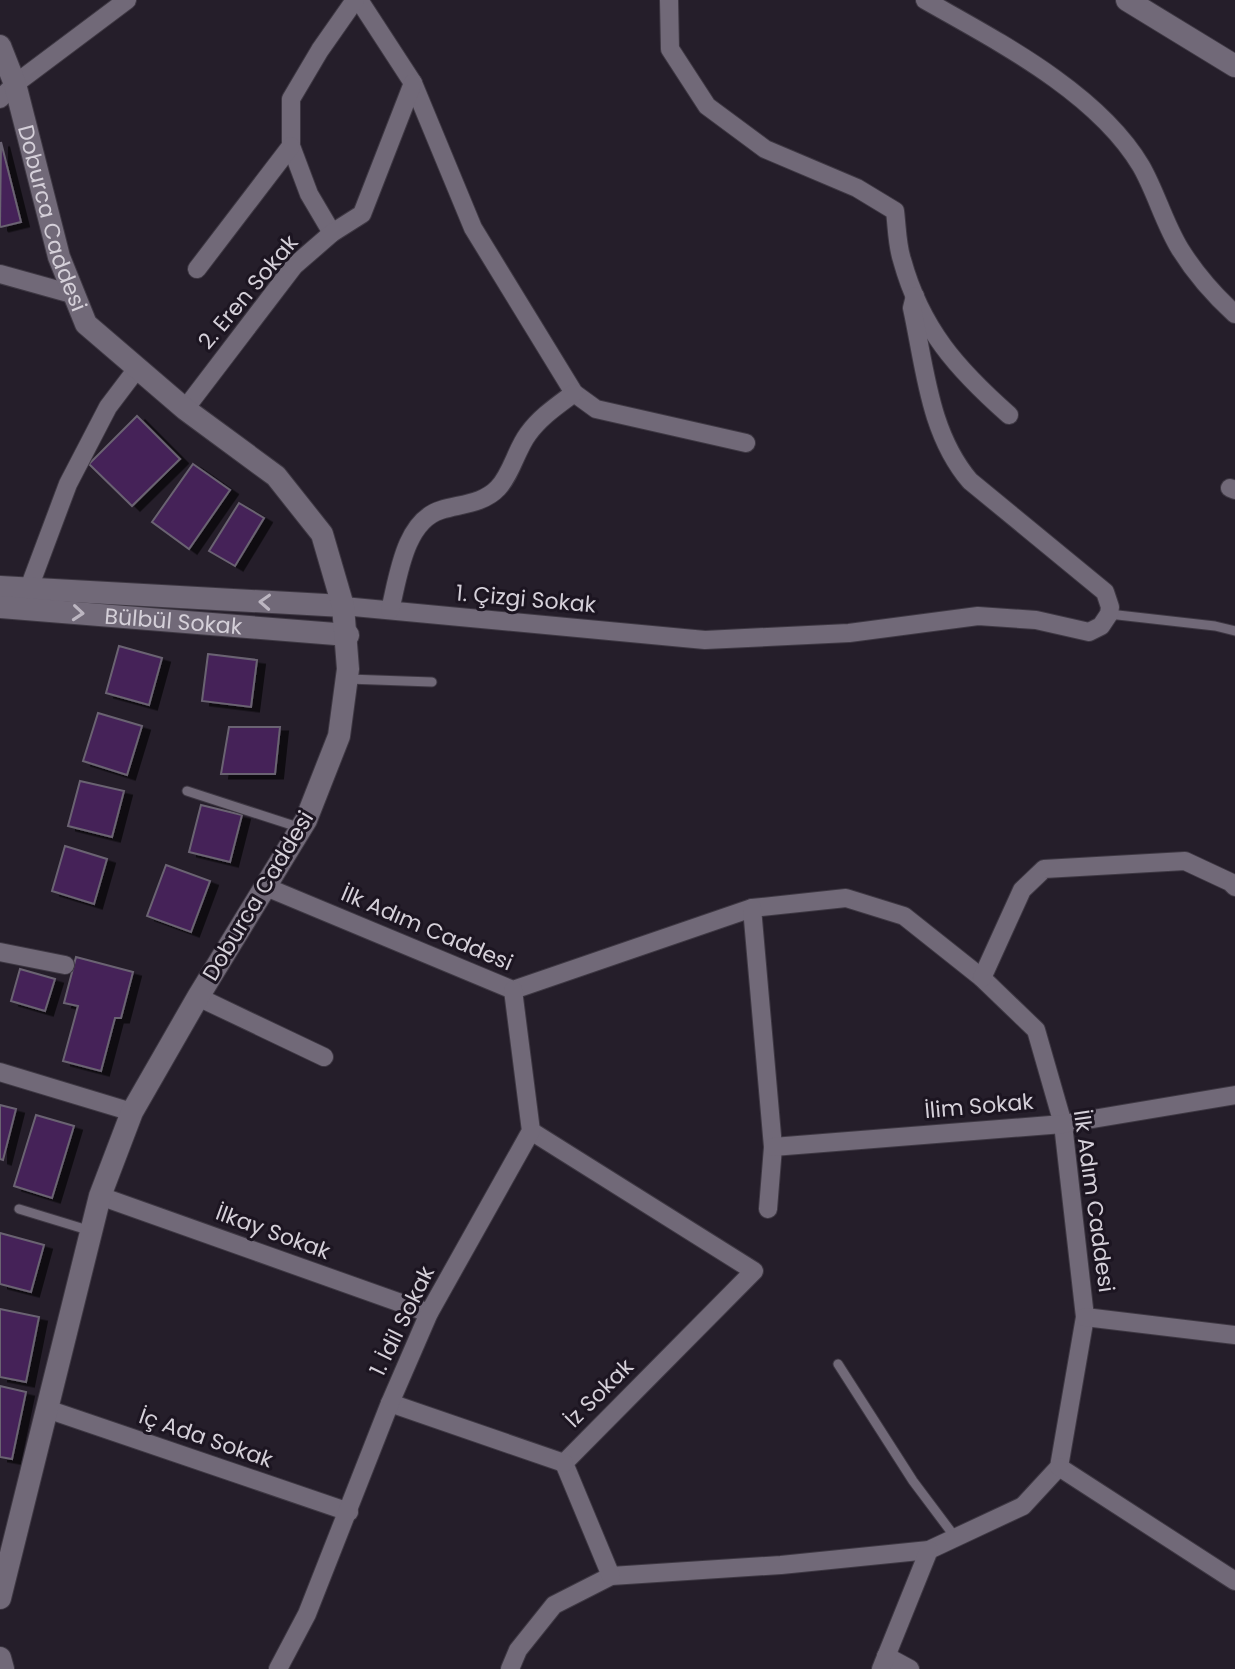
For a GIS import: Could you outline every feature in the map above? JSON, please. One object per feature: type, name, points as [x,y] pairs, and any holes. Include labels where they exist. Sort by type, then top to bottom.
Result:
[{"type":"main road","points":[[1127,0],[1235,66]]},
{"type":"main road","name":"Doburca Caddesi","points":[[0,46],[7,91],[59,257],[86,324],[136,370],[276,476],[322,534],[348,635],[347,679],[339,736],[301,828],[132,1112],[100,1196],[0,1598]]},
{"type":"main road","name":"Bülbül Sokak","points":[[0,587],[29,599],[348,635]]},
{"type":"main road","name":"Bülbül Sokak","points":[[0,607],[29,599],[343,606]]},
{"type":"main road","points":[[0,1658],[3,1669]]},
{"type":"street","points":[[7,91],[127,0]]},
{"type":"street","points":[[332,233],[309,194],[291,146],[291,99],[320,50],[357,0],[413,83],[473,228],[574,393],[596,409],[746,443]]},
{"type":"street","points":[[669,0],[670,49],[707,106],[765,149],[857,188],[895,211],[901,259],[925,322],[968,379],[1009,415]]},
{"type":"street","points":[[925,0],[1014,51],[1099,113],[1140,165],[1179,248],[1217,298],[1235,314]]},
{"type":"street","name":"2. Eren Sokak","points":[[185,409],[294,266],[332,233],[362,214],[413,83]]},
{"type":"street","points":[[197,269],[291,146]]},
{"type":"street","points":[[1,278],[72,294]]},
{"type":"street","points":[[915,296],[912,308],[936,421],[958,466],[970,481],[1105,592],[1109,614]]},
{"type":"street","points":[[29,599],[68,484],[108,407],[136,370]]},
{"type":"street","points":[[390,610],[405,554],[418,527],[438,510],[467,505],[497,489],[527,434],[545,415],[574,393]]},
{"type":"street","name":"1. Çizgi Sokak","points":[[343,606],[705,640],[849,633],[978,616],[1036,620],[1089,632],[1101,626],[1109,614]]},
{"type":"street","points":[[982,978],[1022,890],[1044,869],[1185,861],[1235,887]]},
{"type":"street","name":"İlk Adım Caddesi","points":[[266,887],[513,990],[752,908],[846,898],[904,916],[982,978],[1036,1030],[1063,1124],[1085,1317],[1059,1467]]},
{"type":"street","points":[[752,908],[773,1147],[768,1209]]},
{"type":"street","points":[[0,952],[65,965]]},
{"type":"street","points":[[513,990],[531,1131]]},
{"type":"street","points":[[198,997],[324,1057]]},
{"type":"street","points":[[0,1072],[132,1112]]},
{"type":"street","name":"İlim Sokak","points":[[773,1147],[1063,1124],[1235,1095]]},
{"type":"street","name":"İz Sokak","points":[[531,1131],[754,1271],[564,1463]]},
{"type":"street","name":"1. İdil Sokak","points":[[278,1669],[307,1614],[429,1313],[531,1131]]},
{"type":"street","name":"İlkay Sokak","points":[[100,1196],[429,1313]]},
{"type":"street","points":[[1085,1317],[1235,1335]]},
{"type":"street","points":[[390,1403],[564,1463],[611,1576]]},
{"type":"street","name":"İç Ada Sokak","points":[[47,1409],[349,1512]]},
{"type":"street","points":[[510,1669],[518,1650],[554,1605],[611,1576],[781,1565],[929,1550],[1023,1506],[1059,1467],[1235,1581]]},
{"type":"street","points":[[910,1669],[884,1662],[929,1550]]},
{"type":"lane","points":[[1109,614],[1235,631]]},
{"type":"lane","points":[[347,679],[432,682]]},
{"type":"lane","points":[[187,791],[301,828]]},
{"type":"lane","points":[[19,1209],[91,1231]]},
{"type":"lane","points":[[838,1364],[913,1481],[955,1537]]},
{"type":"building","points":[[1,142],[21,222],[1,227],[0,226]]},
{"type":"building","points":[[137,416],[180,459],[132,506],[89,464]]},
{"type":"building","points":[[193,464],[230,490],[189,549],[152,522]]},
{"type":"building","points":[[239,503],[264,518],[235,566],[209,551]]},
{"type":"building","points":[[119,646],[162,658],[149,705],[106,693]]},
{"type":"building","points":[[208,654],[257,660],[251,707],[202,701]]},
{"type":"building","points":[[98,713],[142,726],[127,775],[83,761]]},
{"type":"building","points":[[229,727],[280,727],[275,774],[221,774]]},
{"type":"building","points":[[80,781],[124,791],[112,837],[68,826]]},
{"type":"building","points":[[201,805],[242,815],[230,862],[189,852]]},
{"type":"building","points":[[65,846],[107,859],[94,904],[52,891]]},
{"type":"building","points":[[166,865],[210,881],[191,932],[147,916]]},
{"type":"building","points":[[76,957],[133,972],[121,1018],[115,1018],[101,1071],[63,1061],[78,1006],[64,1003]]},
{"type":"building","points":[[20,969],[55,979],[45,1011],[11,1001]]},
{"type":"building","points":[[0,1105],[16,1109],[3,1160],[0,1159]]},
{"type":"building","points":[[36,1115],[74,1126],[52,1198],[14,1186]]},
{"type":"building","points":[[0,1233],[44,1245],[31,1292],[0,1284]]},
{"type":"building","points":[[0,1309],[39,1317],[26,1382],[0,1377]]},
{"type":"building","points":[[0,1386],[26,1392],[12,1459],[0,1457]]}]
